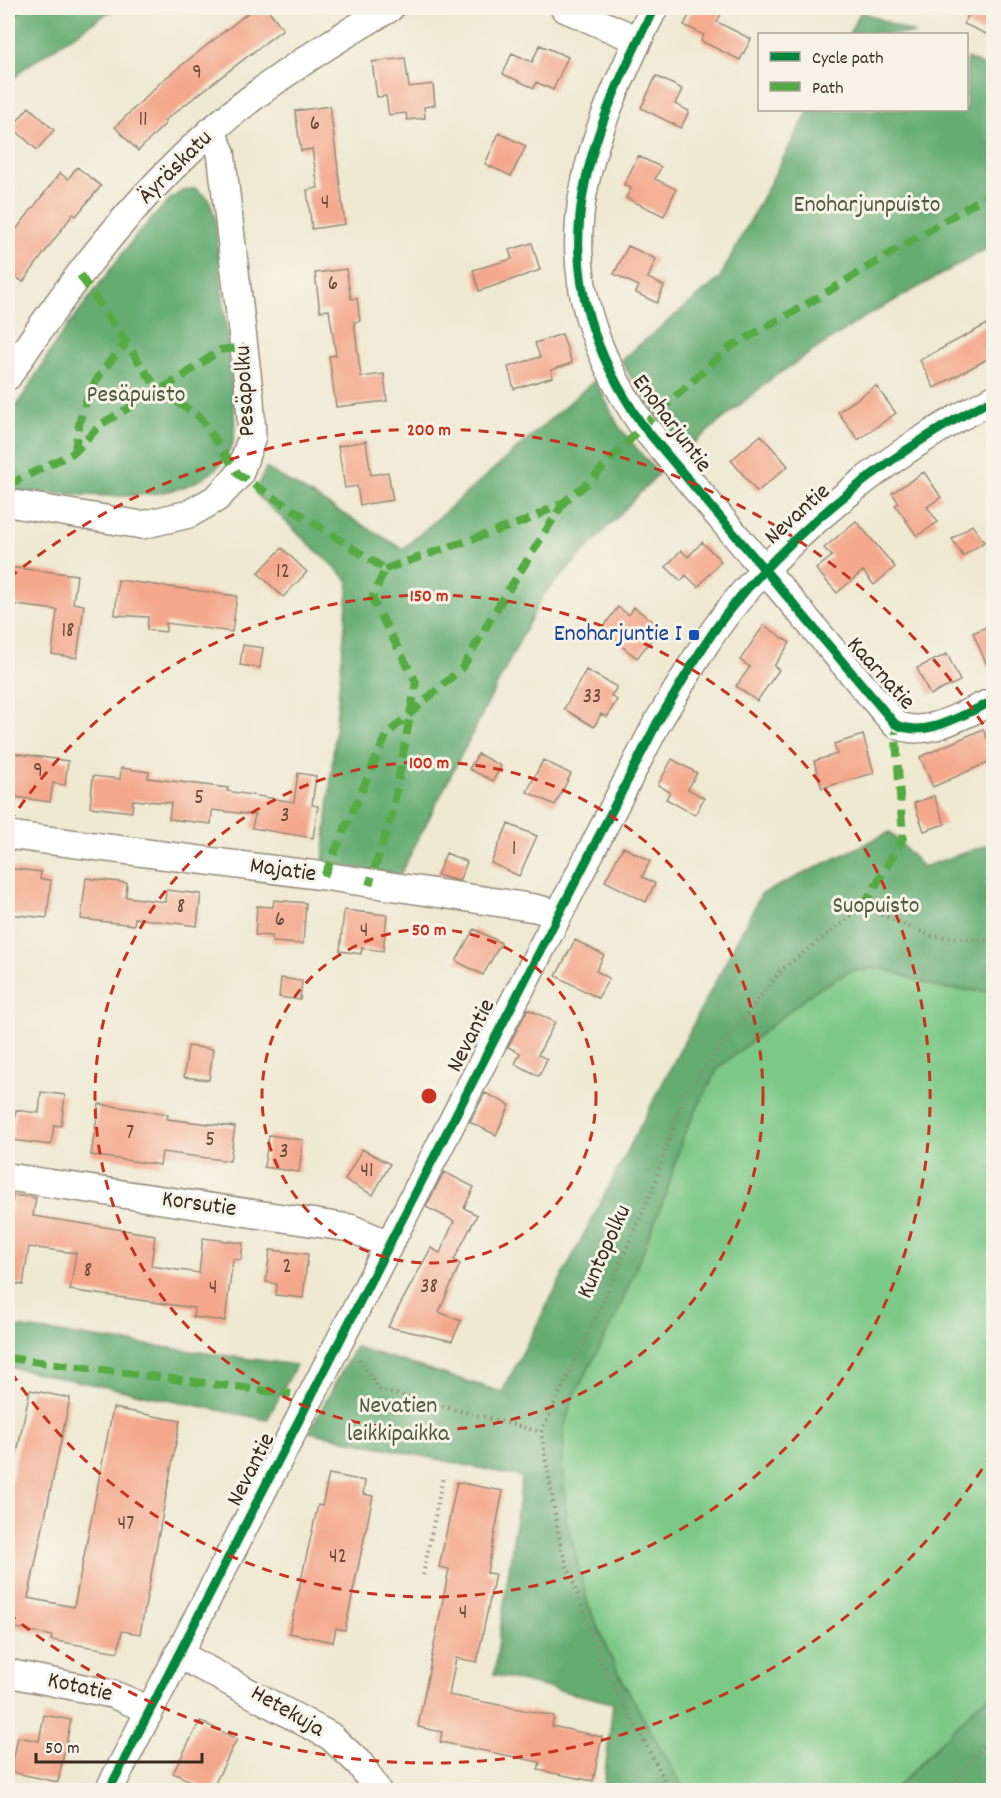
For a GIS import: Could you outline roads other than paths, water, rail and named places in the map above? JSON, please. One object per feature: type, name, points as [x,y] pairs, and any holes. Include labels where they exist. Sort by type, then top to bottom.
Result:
[{"type":"street","name":"Äyräskatu","points":[[8,376],[48,315],[117,228],[211,131],[289,71],[390,8]]},
{"type":"street","points":[[564,8],[638,40]]},
{"type":"street","name":"Enoharjuntie","points":[[654,8],[615,91],[589,160],[579,205],[578,263],[584,297],[601,350],[619,390],[643,426],[765,571]]},
{"type":"street","name":"Pesäpolku","points":[[8,503],[142,525],[189,514],[218,498],[239,475],[252,437],[250,399],[221,152],[211,131]]},
{"type":"street","name":"Nevantie","points":[[109,1791],[657,723],[731,609],[765,571],[813,524],[896,459],[944,427],[993,399]]},
{"type":"street","name":"Kaarnatie","points":[[765,571],[895,724],[905,729],[923,731],[993,701]]},
{"type":"street","name":"Majatie","points":[[8,835],[324,876],[535,908],[557,915]]},
{"type":"street","name":"Korsutie","points":[[8,1177],[350,1228],[388,1244]]},
{"type":"street","name":"Hetekuja","points":[[180,1654],[330,1736],[360,1764],[377,1791]]},
{"type":"street","name":"Kotatie","points":[[8,1673],[112,1694],[150,1710]]},
{"type":"place","name":"Enoharjuntie I","points":[[694,635]]},
{"type":"park label","name":"Enoharjunpuisto","points":[[867,206]]},
{"type":"park label","name":"Pesäpuisto","points":[[136,396]]},
{"type":"park label","name":"Suopuisto","points":[[876,907]]},
{"type":"park label","name":"Nevatien leikkipaikka","points":[[398,1421]]}]
